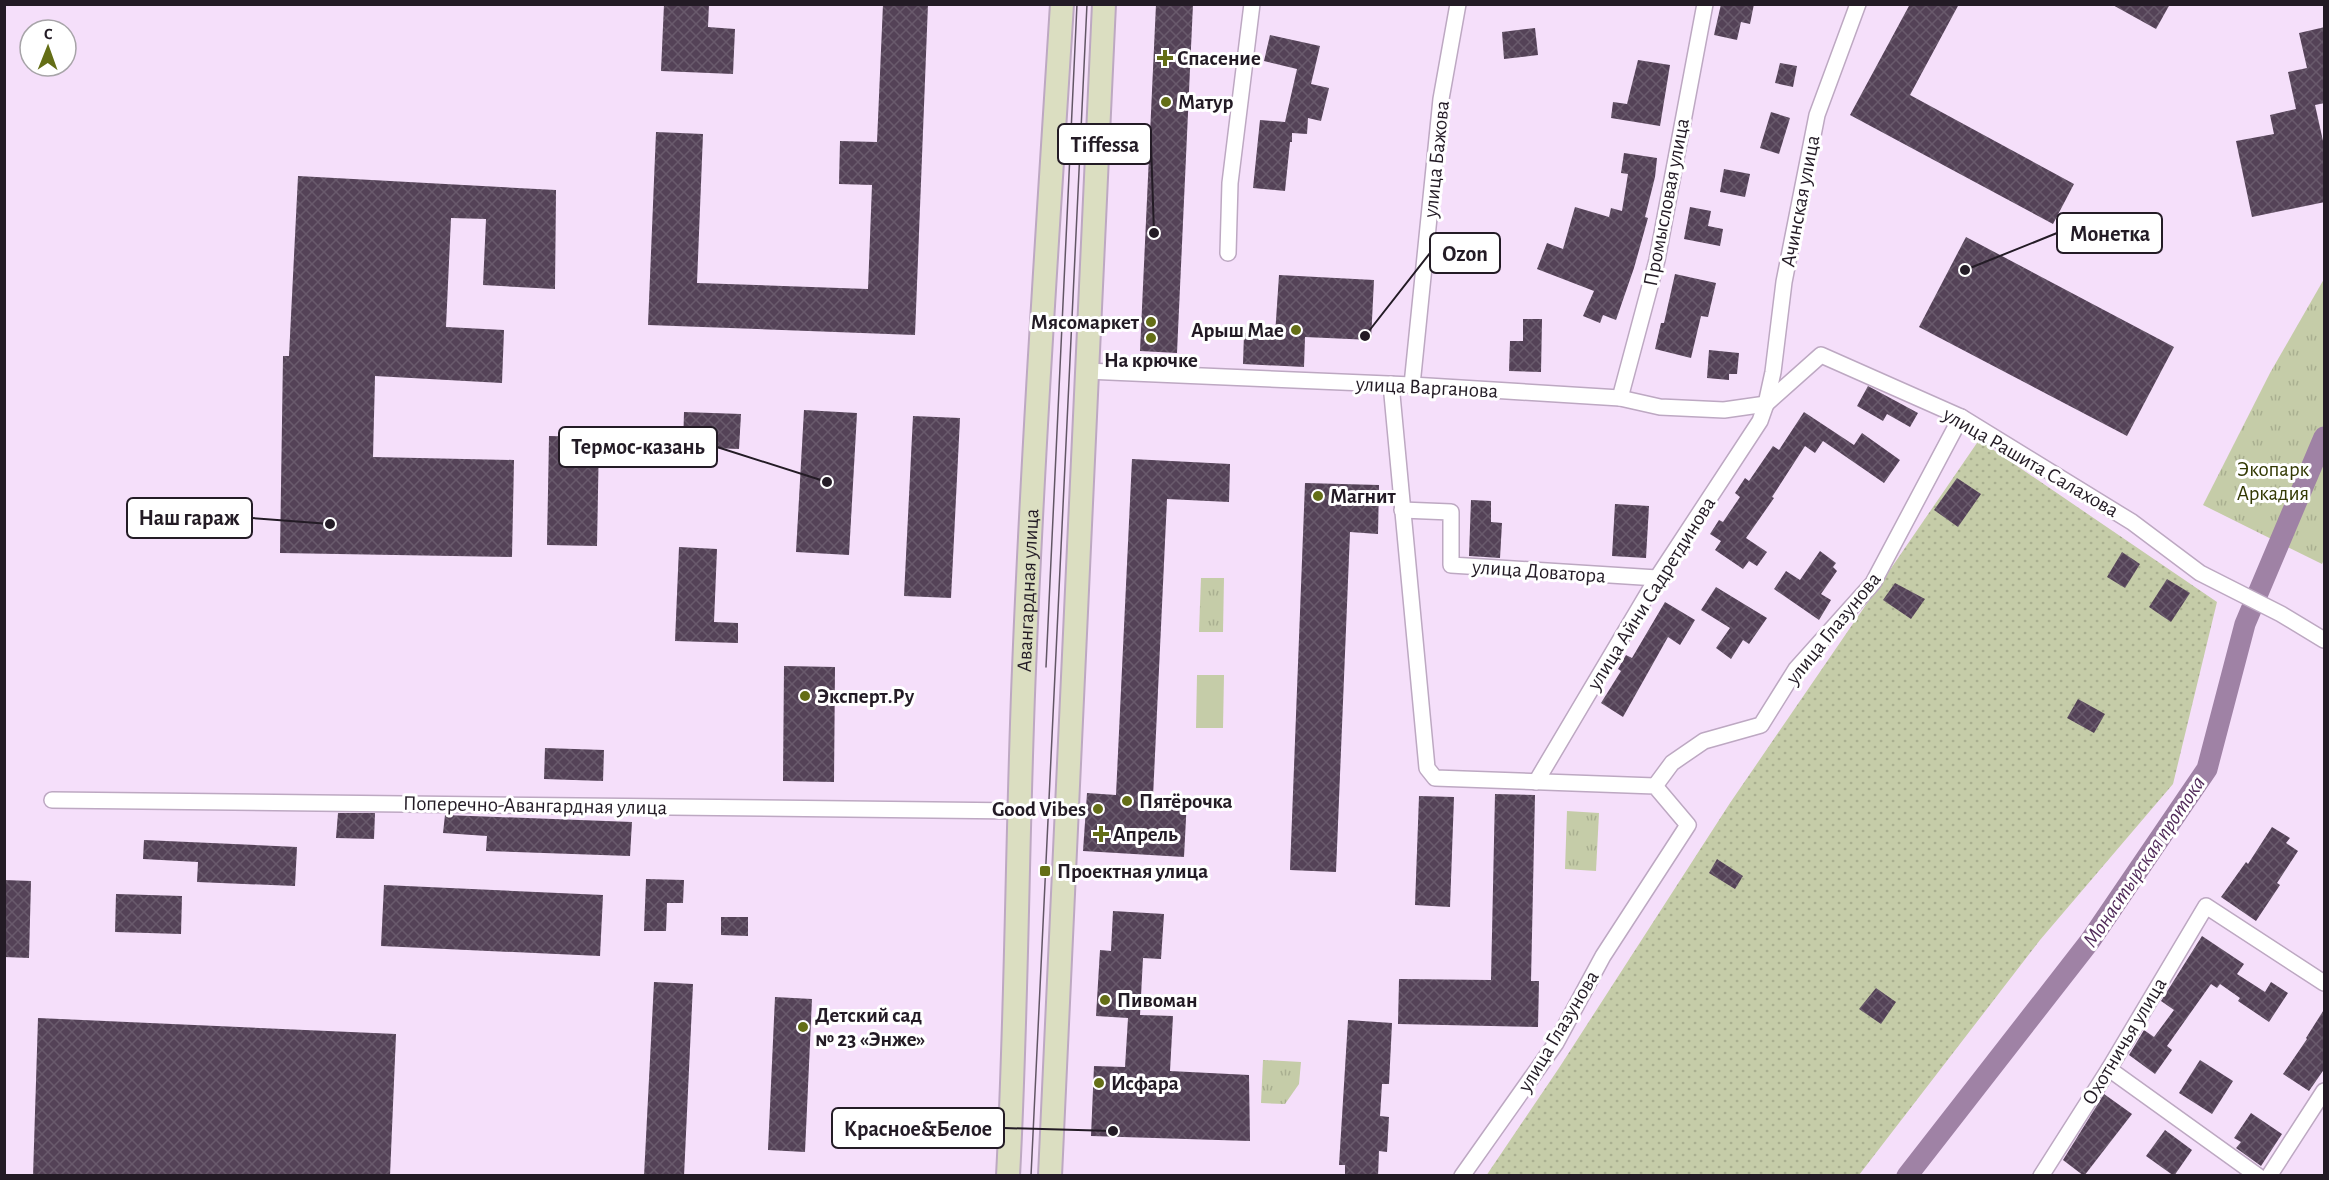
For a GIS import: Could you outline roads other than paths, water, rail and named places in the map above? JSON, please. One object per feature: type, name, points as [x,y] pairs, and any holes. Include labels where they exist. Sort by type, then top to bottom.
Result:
[{"type":"main road","name":"Авангардная улица","points":[[1008,1176],[1015,1017],[1018,811],[1038,378],[1062,4]]},
{"type":"main road","points":[[1050,1176],[1104,4]]},
{"type":"street","points":[[1228,253],[1230,183],[1252,4]]},
{"type":"street","name":"улица Бажова","points":[[1412,385],[1442,99],[1458,4]]},
{"type":"street","name":"Промысловая улица","points":[[1620,398],[1657,260],[1705,4]]},
{"type":"street","name":"Ачинская улица","points":[[1766,404],[1773,372],[1784,282],[1817,115],[1858,4]]},
{"type":"street","name":"улица Рашита Салахова","points":[[1766,404],[1821,355],[1961,417],[2132,522],[2200,573],[2281,614],[2325,640]]},
{"type":"street","name":"улица Варганова","points":[[1086,371],[1412,385],[1620,398],[1660,407],[1724,410],[1766,404]]},
{"type":"street","points":[[1391,384],[1427,768],[1435,778],[1655,786]]},
{"type":"street","name":"улица Айни Садретдинова","points":[[1536,782],[1657,578],[1749,440],[1766,404]]},
{"type":"street","name":"улица Глазунова","points":[[1462,1176],[1556,1043],[1603,956],[1688,825],[1655,786],[1672,763],[1704,741],[1761,725],[1796,669],[1873,583],[1961,417]]},
{"type":"street","name":"улица Доватора","points":[[1402,510],[1451,512],[1451,566],[1657,578]]},
{"type":"street","name":"Поперечно-Авангардная улица","points":[[52,800],[1018,811]]},
{"type":"street","name":"Охотничья улица","points":[[2041,1176],[2109,1069],[2206,906],[2325,982]]},
{"type":"street","points":[[2109,1069],[2258,1176]]},
{"type":"street","points":[[2269,1176],[2325,1091]]},
{"type":"waterway","name":"Монастырская протока","points":[[1907,1176],[2090,941],[2207,769],[2245,624],[2324,437]]},
{"type":"tram line","points":[[1046,667],[1077,4]]},
{"type":"tram line","points":[[1031,1176],[1087,4]]},
{"type":"place","name":"Спасение","points":[[1165,58]]},
{"type":"place","name":"Матур","points":[[1166,102]]},
{"type":"place","name":"Tiffessa","points":[[1154,233]]},
{"type":"place","name":"Монетка","points":[[1965,270]]},
{"type":"place","name":"Мясомаркет","points":[[1151,322]]},
{"type":"place","name":"Арыш Мае","points":[[1296,330]]},
{"type":"place","name":"Ozon","points":[[1365,336]]},
{"type":"place","name":"На крючке","points":[[1151,338]]},
{"type":"place","name":"Термос-казань","points":[[827,482]]},
{"type":"place","name":"Магнит","points":[[1318,496]]},
{"type":"place","name":"Наш гараж","points":[[330,524]]},
{"type":"place","name":"Эксперт.Ру","points":[[805,696]]},
{"type":"place","name":"Пятёрочка","points":[[1127,801]]},
{"type":"place","name":"Good Vibes","points":[[1098,809]]},
{"type":"place","name":"Апрель","points":[[1101,834]]},
{"type":"place","name":"Проектная улица","points":[[1045,871]]},
{"type":"place","name":"Пивоман","points":[[1105,1000]]},
{"type":"place","name":"Детский сад № 23 «Энже»","points":[[803,1027]]},
{"type":"place","name":"Исфара","points":[[1099,1083]]},
{"type":"place","name":"Красное&Белое","points":[[1113,1131]]},
{"type":"park label","name":"Экопарк Аркадия","points":[[2273,481]]}]
